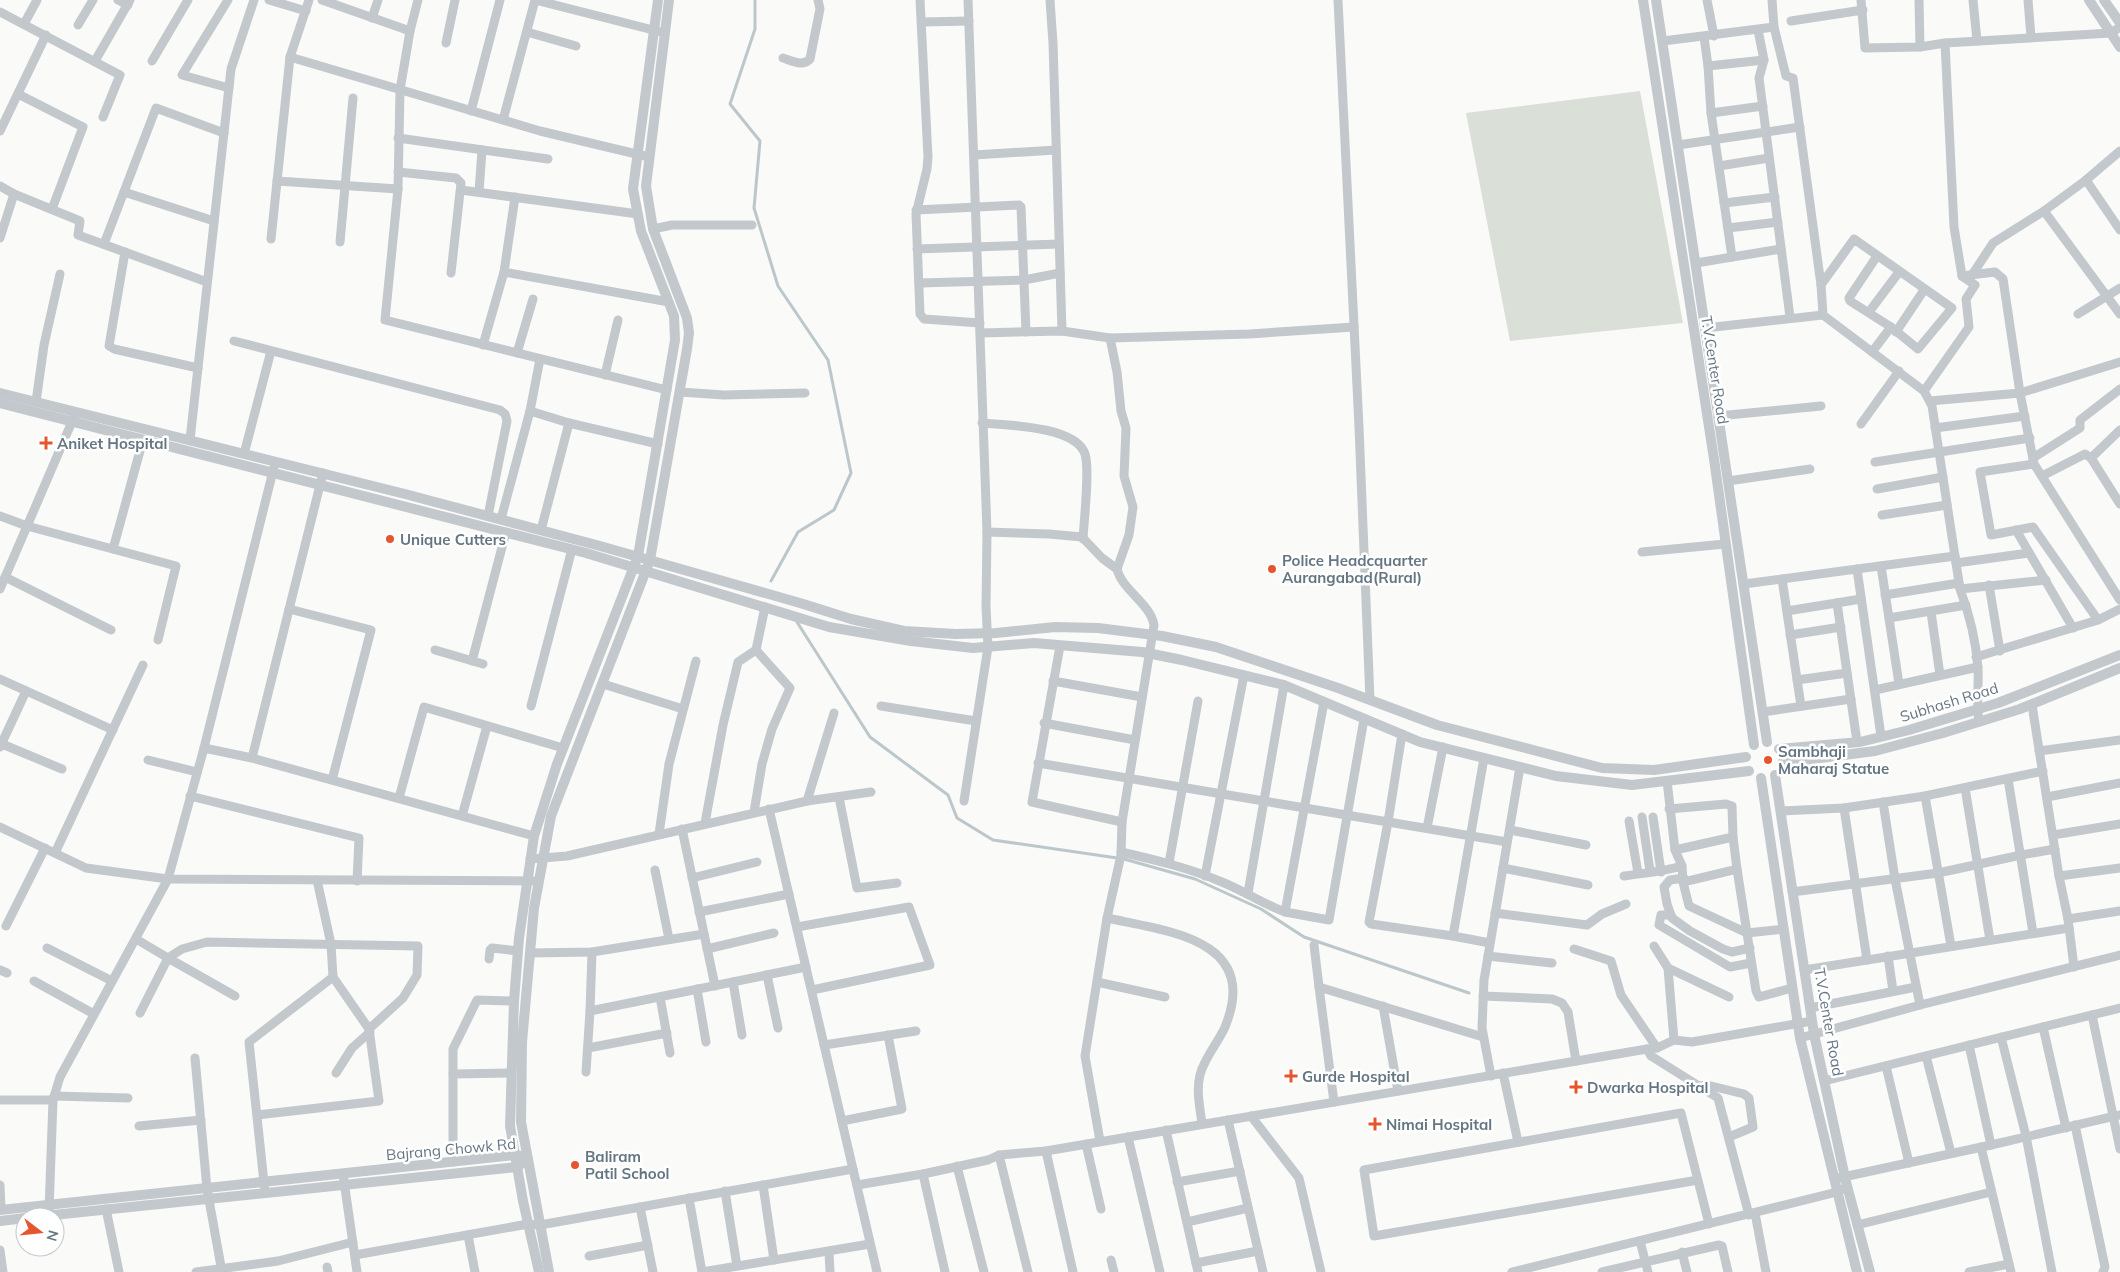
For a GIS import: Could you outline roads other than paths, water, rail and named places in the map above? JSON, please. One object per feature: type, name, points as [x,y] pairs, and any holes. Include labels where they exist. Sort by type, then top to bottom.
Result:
[{"type":"street","points":[[24,24],[37,0]]},
{"type":"street","points":[[78,25],[93,0]]},
{"type":"street","points":[[95,62],[129,2],[118,0]]},
{"type":"street","points":[[152,62],[188,0]]},
{"type":"street","points":[[228,0],[182,75],[229,88]]},
{"type":"street","points":[[269,0],[306,11]]},
{"type":"street","points":[[272,239],[290,57],[309,0]]},
{"type":"street","points":[[322,0],[410,31]]},
{"type":"street","points":[[372,18],[378,0]]},
{"type":"street","points":[[418,0],[410,31],[400,90],[398,189],[385,320],[667,390]]},
{"type":"street","points":[[446,43],[455,0]]},
{"type":"street","points":[[471,111],[500,0]]},
{"type":"street","points":[[503,120],[535,0],[664,33]]},
{"type":"street","points":[[539,1272],[510,1126],[514,1001],[518,951],[534,836],[563,748],[638,556],[675,340],[674,316],[641,231],[633,189],[658,0]]},
{"type":"street","points":[[550,1272],[521,1122],[522,1042],[539,880],[551,816],[650,560],[689,333],[687,318],[653,228],[646,186],[669,0]]},
{"type":"street","points":[[783,58],[800,63],[810,59],[820,9],[818,0]]},
{"type":"street","points":[[920,0],[928,157],[927,169],[916,210],[920,314],[924,320],[980,328],[1026,332],[1062,331],[1110,338],[1249,334],[1354,328]]},
{"type":"street","points":[[964,801],[988,647],[986,633],[987,532],[968,0]]},
{"type":"street","points":[[1050,0],[1062,331]]},
{"type":"street","points":[[1338,0],[1370,700]]},
{"type":"street","name":"T.V.Center Road","points":[[1643,0],[1726,544],[1754,745]]},
{"type":"street","name":"T.V.Center Road","points":[[1656,0],[1767,742]]},
{"type":"street","points":[[1707,0],[1714,36]]},
{"type":"street","points":[[1772,0],[1774,27],[1786,76],[1793,78],[1821,285],[1823,315]]},
{"type":"street","points":[[1861,0],[1865,48],[1920,47],[1945,43],[2110,33],[2120,27]]},
{"type":"street","points":[[1919,0],[1920,47]]},
{"type":"street","points":[[1973,0],[1977,41]]},
{"type":"street","points":[[2028,0],[2031,38]]},
{"type":"street","points":[[2089,0],[2120,46]]},
{"type":"street","points":[[2104,0],[2117,11],[2120,23]]},
{"type":"street","points":[[190,440],[231,69],[252,1]]},
{"type":"street","points":[[1791,21],[1863,10]]},
{"type":"street","points":[[0,12],[120,75],[103,117]]},
{"type":"street","points":[[922,22],[969,20]]},
{"type":"street","points":[[1662,42],[1774,27]]},
{"type":"street","points":[[1758,30],[1764,60],[1759,78],[1790,318]]},
{"type":"street","points":[[527,32],[576,46]]},
{"type":"street","points":[[0,131],[46,35]]},
{"type":"street","points":[[1704,37],[1711,113],[1732,257]]},
{"type":"street","points":[[1924,392],[1969,327],[1966,299],[1975,285],[1962,276],[1954,227],[1945,43]]},
{"type":"street","points":[[290,57],[540,131],[649,157]]},
{"type":"street","points":[[1708,66],[1764,60]]},
{"type":"street","points":[[18,94],[83,127],[52,209]]},
{"type":"street","points":[[340,242],[353,98]]},
{"type":"street","points":[[1711,113],[1763,106]]},
{"type":"street","points":[[104,244],[156,108],[224,133]]},
{"type":"street","points":[[1678,145],[1800,127]]},
{"type":"street","points":[[398,138],[548,159]]},
{"type":"street","points":[[479,192],[482,150]]},
{"type":"street","points":[[974,154],[1056,150]]},
{"type":"street","points":[[1972,275],[1994,243],[2086,180],[2120,150]]},
{"type":"street","points":[[1719,166],[1769,158]]},
{"type":"street","points":[[398,172],[456,178],[461,183],[451,273]]},
{"type":"street","points":[[2086,180],[2120,230]]},
{"type":"street","points":[[277,181],[398,189]]},
{"type":"street","points":[[0,186],[14,194],[80,221],[78,235],[207,282]]},
{"type":"street","points":[[461,190],[638,214]]},
{"type":"street","points":[[124,192],[214,221]]},
{"type":"street","points":[[0,238],[14,194]]},
{"type":"street","points":[[484,345],[504,272],[515,197]]},
{"type":"street","points":[[1724,203],[1774,197]]},
{"type":"street","points":[[916,210],[1022,206],[1026,332]]},
{"type":"street","points":[[2044,210],[2120,314]]},
{"type":"street","points":[[1728,228],[1778,222]]},
{"type":"street","points":[[653,228],[672,225],[752,225]]},
{"type":"street","points":[[1821,285],[1854,239],[1952,308],[1918,349],[1894,330],[1850,301],[1850,298],[1877,256]]},
{"type":"street","points":[[917,249],[1059,244]]},
{"type":"street","points":[[1696,263],[1781,249]]},
{"type":"street","points":[[125,252],[109,346],[114,349],[198,368]]},
{"type":"street","points":[[504,272],[669,302]]},
{"type":"street","points":[[1868,312],[1899,272]]},
{"type":"street","points":[[1962,276],[1995,272],[2003,279],[2020,393],[2033,461],[2120,600]]},
{"type":"street","points":[[918,283],[1024,280],[1060,273]]},
{"type":"street","points":[[36,402],[44,344],[60,274]]},
{"type":"street","points":[[2078,314],[2120,288]]},
{"type":"street","points":[[1872,352],[1894,330],[1924,290]]},
{"type":"street","points":[[517,353],[533,299]]},
{"type":"street","points":[[1705,328],[1823,315],[1899,371],[1924,392],[1930,401],[1959,586],[1966,605],[1978,667],[1977,710],[1979,722]]},
{"type":"street","points":[[605,375],[618,320]]},
{"type":"street","points":[[1110,338],[1117,372],[1121,411],[1126,428],[1124,476],[1133,508],[1130,535],[1117,568]]},
{"type":"street","points":[[234,341],[500,410],[505,414],[507,420],[488,516]]},
{"type":"street","points":[[244,454],[271,351]]},
{"type":"street","points":[[501,519],[530,411],[540,359]]},
{"type":"street","points":[[1930,401],[2020,393],[2120,362]]},
{"type":"street","points":[[670,371],[683,373]]},
{"type":"street","points":[[1861,424],[1899,371]]},
{"type":"street","points":[[2098,620],[2033,527],[1991,535],[1980,472],[2033,461],[2080,428],[2080,420],[2120,389]]},
{"type":"street","points":[[680,392],[724,395],[805,393]]},
{"type":"street","points":[[0,393],[36,402],[143,440],[572,549],[829,627],[973,648],[1034,643],[1150,654],[1284,685],[1420,742],[1556,776],[1632,785],[1749,770]]},
{"type":"street","points":[[0,403],[190,440],[276,461],[638,556],[800,603],[851,620],[904,631],[956,634],[1055,627],[1098,628],[1153,634],[1216,647],[1437,725],[1602,768],[1654,770],[1746,757]]},
{"type":"street","points":[[1718,416],[1821,406]]},
{"type":"street","points":[[530,411],[569,423],[658,444]]},
{"type":"street","points":[[0,588],[74,416]]},
{"type":"street","points":[[1935,428],[2025,416]]},
{"type":"street","points":[[542,530],[569,423]]},
{"type":"street","points":[[982,424],[1031,426],[1054,432],[1077,442],[1082,447],[1087,463],[1083,539]]},
{"type":"street","points":[[2091,458],[2119,434]]},
{"type":"street","points":[[1875,462],[2030,438]]},
{"type":"street","points":[[113,550],[143,440]]},
{"type":"street","points":[[2042,476],[2084,454],[2091,458],[2120,504]]},
{"type":"street","points":[[49,1207],[54,1098],[60,1077],[168,879],[204,748],[276,461]]},
{"type":"street","points":[[1728,481],[1810,469]]},
{"type":"street","points":[[252,758],[323,473]]},
{"type":"street","points":[[1877,489],[1943,477]]},
{"type":"street","points":[[1882,515],[1947,505]]},
{"type":"street","points":[[0,516],[28,526],[176,566],[158,640]]},
{"type":"street","points":[[2016,530],[2073,628]]},
{"type":"street","points":[[472,661],[506,532]]},
{"type":"street","points":[[987,532],[1049,534],[1083,539],[1102,558],[1117,568],[1124,582],[1151,618],[1154,625],[1128,779],[1122,822],[1121,857],[1107,918],[1085,1056],[1100,1141]]},
{"type":"street","points":[[1642,552],[1726,544]]},
{"type":"street","points":[[531,706],[572,549]]},
{"type":"street","points":[[1744,584],[1881,566],[2029,553]]},
{"type":"street","points":[[1881,566],[1899,684]]},
{"type":"street","points":[[1857,569],[1881,736]]},
{"type":"street","points":[[5,577],[111,630]]},
{"type":"street","points":[[1782,579],[1801,706]]},
{"type":"street","points":[[1886,595],[1959,586],[2046,580]]},
{"type":"street","points":[[1989,585],[2000,650]]},
{"type":"street","points":[[1787,611],[1862,599]]},
{"type":"street","points":[[1837,603],[1857,742]]},
{"type":"street","points":[[1889,618],[1966,605]]},
{"type":"street","points":[[705,824],[723,725],[738,662],[756,650],[765,607]]},
{"type":"street","points":[[289,609],[371,630],[332,780]]},
{"type":"street","points":[[1976,657],[2098,620],[2120,609]]},
{"type":"street","points":[[1932,612],[1940,675]]},
{"type":"street","points":[[1790,635],[1840,627]]},
{"type":"street","points":[[1060,646],[1031,800],[1033,803],[1122,822]]},
{"type":"street","points":[[436,650],[483,664]]},
{"type":"street","points":[[754,812],[762,764],[772,728],[790,688],[756,650]]},
{"type":"street","name":"Subhash Road","points":[[1779,749],[1857,742],[1977,710],[2120,655]]},
{"type":"street","points":[[659,834],[668,764],[696,661]]},
{"type":"street","points":[[55,853],[143,666]]},
{"type":"street","points":[[1874,690],[1978,667]]},
{"type":"street","name":"Subhash Road","points":[[1782,763],[1875,752],[1979,722],[2032,704],[2120,668]]},
{"type":"street","points":[[1797,680],[1847,673]]},
{"type":"street","points":[[1205,876],[1244,675]]},
{"type":"street","points":[[0,679],[113,730]]},
{"type":"street","points":[[1053,681],[1142,697]]},
{"type":"street","points":[[603,684],[683,709]]},
{"type":"street","points":[[1248,893],[1284,685]]},
{"type":"street","points":[[26,691],[1,746],[62,769]]},
{"type":"street","points":[[1763,712],[1851,698]]},
{"type":"street","points":[[1169,863],[1198,701]]},
{"type":"street","points":[[1286,912],[1324,702]]},
{"type":"street","points":[[2032,704],[2059,876],[2069,923],[2074,967]]},
{"type":"street","points":[[882,706],[976,722]]},
{"type":"street","points":[[399,798],[424,708],[563,748]]},
{"type":"street","points":[[807,800],[834,713]]},
{"type":"street","points":[[1121,857],[1169,863],[1248,893],[1265,904],[1286,912],[1329,920],[1364,718]]},
{"type":"street","points":[[1044,723],[1135,740]]},
{"type":"street","points":[[462,816],[486,726]]},
{"type":"street","points":[[1402,734],[1369,923],[1490,943]]},
{"type":"street","points":[[2039,751],[2120,740]]},
{"type":"street","points":[[1767,742],[1779,749],[1782,763],[1774,775],[1768,778],[1761,778],[1754,776],[1749,770],[1746,757],[1754,745],[1767,742]]},
{"type":"street","points":[[1427,828],[1443,747]]},
{"type":"street","points":[[204,748],[252,758],[534,836]]},
{"type":"street","points":[[1453,936],[1484,758]]},
{"type":"street","points":[[148,760],[197,772]]},
{"type":"street","points":[[1038,763],[1508,842]]},
{"type":"street","points":[[1491,1076],[1483,1037],[1483,996],[1490,943],[1520,767]]},
{"type":"street","points":[[1781,811],[1844,808],[1925,796],[2043,771]]},
{"type":"street","name":"T.V.Center Road","points":[[1774,775],[1814,1034],[1844,1176],[1870,1272]]},
{"type":"street","name":"T.V.Center Road","points":[[1761,778],[1800,1038],[1856,1272]]},
{"type":"street","points":[[2008,779],[2033,934]]},
{"type":"street","points":[[1667,781],[1675,850],[1682,866],[1689,906],[1747,934],[1784,929]]},
{"type":"street","points":[[2047,797],[2120,784]]},
{"type":"street","points":[[1965,788],[1990,940]]},
{"type":"street","points":[[530,859],[567,856],[807,800],[871,792]]},
{"type":"street","points":[[190,796],[358,838],[357,880]]},
{"type":"street","points":[[1925,796],[1951,946]]},
{"type":"street","points":[[839,797],[857,888],[897,883]]},
{"type":"street","points":[[1883,802],[1895,879],[1920,1005]]},
{"type":"street","points":[[1669,809],[1729,804],[1732,806],[1737,869],[1756,991],[1759,997],[1792,988]]},
{"type":"street","points":[[1844,808],[1867,960]]},
{"type":"street","points":[[770,809],[877,1272]]},
{"type":"street","points":[[1653,816],[1661,872]]},
{"type":"street","points":[[1642,817],[1650,871]]},
{"type":"street","points":[[1630,821],[1638,874]]},
{"type":"street","points":[[2053,834],[2120,824]]},
{"type":"street","points":[[0,827],[86,868],[168,879],[539,880]]},
{"type":"street","points":[[682,829],[715,986]]},
{"type":"street","points":[[1510,830],[1586,845]]},
{"type":"street","points":[[1675,850],[1733,837]]},
{"type":"street","points":[[6,926],[45,848]]},
{"type":"street","points":[[1792,892],[1938,873],[2021,855],[2055,850]]},
{"type":"street","points":[[692,878],[757,862]]},
{"type":"street","points":[[1624,876],[1650,871],[1661,872],[1682,866]]},
{"type":"street","points":[[1503,868],[1588,885]]},
{"type":"street","points":[[2059,876],[2120,868]]},
{"type":"street","points":[[1737,869],[1683,880],[1670,880],[1664,888],[1672,918],[1722,949],[1732,952],[1750,948]]},
{"type":"street","points":[[655,870],[669,940]]},
{"type":"street","points":[[257,1115],[379,1101],[369,1031],[333,977],[331,944],[317,880]]},
{"type":"street","points":[[699,912],[789,894]]},
{"type":"street","points":[[1495,913],[1587,925],[1602,914],[1626,904]]},
{"type":"street","points":[[797,927],[908,907],[930,966],[812,990]]},
{"type":"street","points":[[1804,970],[2033,934],[2120,911]]},
{"type":"street","points":[[1671,914],[1661,915],[1659,925],[1730,967],[1751,963]]},
{"type":"street","points":[[1107,918],[1178,934],[1215,952],[1225,961],[1230,976],[1232,994],[1226,1025],[1200,1074],[1198,1089],[1202,1124]]},
{"type":"street","points":[[707,949],[774,933]]},
{"type":"street","points":[[530,953],[592,952],[704,934]]},
{"type":"street","points":[[136,940],[235,996]]},
{"type":"street","points":[[140,1013],[168,958],[182,949],[207,942],[418,946],[417,975],[403,998],[352,1048],[336,1073]]},
{"type":"street","points":[[1314,945],[1334,1102]]},
{"type":"street","points":[[1654,946],[1668,968],[1674,1040]]},
{"type":"street","points":[[47,948],[112,981]]},
{"type":"street","points":[[489,959],[492,948],[518,951]]},
{"type":"street","points":[[1574,949],[1611,961],[1621,995],[1657,1048]]},
{"type":"street","points":[[586,1072],[592,952]]},
{"type":"street","points":[[1800,1038],[2120,954]]},
{"type":"street","points":[[1488,956],[1552,964]]},
{"type":"street","points":[[1888,956],[1893,991]]},
{"type":"street","points":[[590,1011],[806,966]]},
{"type":"street","points":[[1668,968],[1728,997]]},
{"type":"street","points":[[767,975],[778,1028]]},
{"type":"street","points":[[264,1187],[249,1042],[333,977]]},
{"type":"street","points":[[34,981],[94,1014]]},
{"type":"street","points":[[733,982],[742,1035]]},
{"type":"street","points":[[1097,982],[1165,997]]},
{"type":"street","points":[[1319,987],[1483,1037]]},
{"type":"street","points":[[1810,1008],[1916,987]]},
{"type":"street","points":[[697,990],[706,1042]]},
{"type":"street","points":[[1483,996],[1552,999],[1562,1003],[1568,1012],[1576,1061]]},
{"type":"street","points":[[660,997],[670,1052]]},
{"type":"street","points":[[453,1162],[453,1049],[477,1000],[514,1001]]},
{"type":"street","points":[[1383,1006],[1398,1091]]},
{"type":"street","points":[[1824,1081],[2120,1008]]},
{"type":"street","points":[[2092,1015],[2116,1116],[2120,1150]]},
{"type":"street","points":[[857,1186],[988,1160],[999,1155],[1086,1144],[1657,1048],[1674,1040],[1692,1042],[1812,1021]]},
{"type":"street","points":[[2043,1027],[2066,1128]]},
{"type":"street","points":[[824,1045],[916,1031]]},
{"type":"street","points":[[588,1048],[667,1033]]},
{"type":"street","points":[[842,1120],[902,1109],[888,1035]]},
{"type":"street","points":[[2001,1038],[2026,1136],[2052,1272]]},
{"type":"street","points":[[1969,1045],[1992,1145]]},
{"type":"street","points":[[1647,1049],[1651,1056],[1718,1098],[1752,1214],[1766,1272]]},
{"type":"street","points":[[1926,1056],[1951,1153]]},
{"type":"street","points":[[195,1058],[208,1193],[222,1270]]},
{"type":"street","points":[[1886,1066],[1909,1163]]},
{"type":"street","points":[[453,1074],[511,1073]]},
{"type":"street","points":[[1503,1073],[1518,1142]]},
{"type":"street","points":[[1699,1086],[1707,1085],[1744,1094],[1749,1098],[1753,1127],[1729,1137]]},
{"type":"street","points":[[0,1100],[128,1098]]},
{"type":"street","points":[[1698,1180],[1374,1236],[1364,1170],[1680,1113],[1698,1180],[1708,1224]]},
{"type":"street","points":[[1251,1116],[1299,1178],[1321,1272]]},
{"type":"street","points":[[1834,1179],[2116,1116]]},
{"type":"street","points":[[139,1126],[201,1120]]},
{"type":"street","points":[[1228,1120],[1263,1272]]},
{"type":"street","points":[[2075,1125],[2105,1267],[2103,1272]]},
{"type":"street","points":[[1166,1130],[1197,1268],[1258,1251]]},
{"type":"street","points":[[1128,1137],[1160,1272]]},
{"type":"street","points":[[1086,1144],[1101,1209]]},
{"type":"street","points":[[1969,1272],[2010,1268],[1981,1146]]},
{"type":"street","points":[[1046,1150],[1073,1272]]},
{"type":"street","name":"Bajrang Chowk Rd","points":[[344,1179],[453,1162],[515,1155],[527,1158]]},
{"type":"street","points":[[999,1155],[1028,1272]]},
{"type":"street","name":"Bajrang Chowk Rd","points":[[65,1208],[344,1179],[517,1167],[527,1158]]},
{"type":"street","points":[[957,1166],[984,1272]]},
{"type":"street","points":[[355,1255],[528,1224],[540,1225],[853,1168]]},
{"type":"street","points":[[1177,1182],[1240,1171]]},
{"type":"street","points":[[923,1174],[945,1272]]},
{"type":"street","points":[[344,1179],[358,1272]]},
{"type":"street","points":[[0,1185],[1,1210]]},
{"type":"street","points":[[762,1185],[774,1260]]},
{"type":"street","points":[[1512,1272],[1752,1214],[1837,1192],[1847,1187]]},
{"type":"street","points":[[725,1192],[737,1266]]},
{"type":"street","points":[[1857,1224],[1991,1192]]},
{"type":"street","name":"Bajrang Chowk Rd","points":[[65,1210],[106,1209],[208,1193]]},
{"type":"street","points":[[689,1198],[702,1272],[737,1266],[754,1268],[774,1260],[870,1244]]},
{"type":"street","points":[[640,1207],[654,1272]]},
{"type":"street","points":[[1186,1222],[1248,1208]]},
{"type":"street","points":[[106,1209],[119,1272]]},
{"type":"street","name":"Bajrang Chowk Rd","points":[[1,1210],[15,1210]]},
{"type":"street","points":[[0,1221],[15,1219]]},
{"type":"street","points":[[468,1235],[475,1272]]},
{"type":"street","points":[[1640,1241],[1648,1272]]},
{"type":"street","points":[[196,1272],[278,1262],[353,1242]]},
{"type":"street","points":[[589,1256],[648,1245]]},
{"type":"street","points":[[1602,1272],[1682,1252],[1721,1245],[1728,1272]]},
{"type":"street","points":[[0,1250],[3,1272]]},
{"type":"street","points":[[829,1252],[830,1272]]},
{"type":"street","points":[[1682,1252],[1687,1272]]},
{"type":"street","points":[[1111,1260],[1114,1272]]},
{"type":"waterway","points":[[755,0],[755,29],[730,104],[760,141],[754,208],[778,286],[828,360],[851,473],[834,510],[798,532],[771,581]]},
{"type":"waterway","points":[[797,622],[870,737],[948,795],[957,818],[993,840],[1124,859],[1195,879],[1261,909],[1304,937],[1469,993]]},
{"type":"place","name":"Aniket Hospital","points":[[46,443]]},
{"type":"place","name":"Unique Cutters","points":[[390,539]]},
{"type":"place","name":"Police Headcquarter Aurangabad(Rural)","points":[[1272,569]]},
{"type":"place","name":"Sambhaji Maharaj Statue","points":[[1768,760]]},
{"type":"place","name":"Gurde Hospital","points":[[1291,1076]]},
{"type":"place","name":"Dwarka Hospital","points":[[1576,1087]]},
{"type":"place","name":"Nimai Hospital","points":[[1375,1124]]},
{"type":"place","name":"Baliram Patil School","points":[[575,1165]]}]
